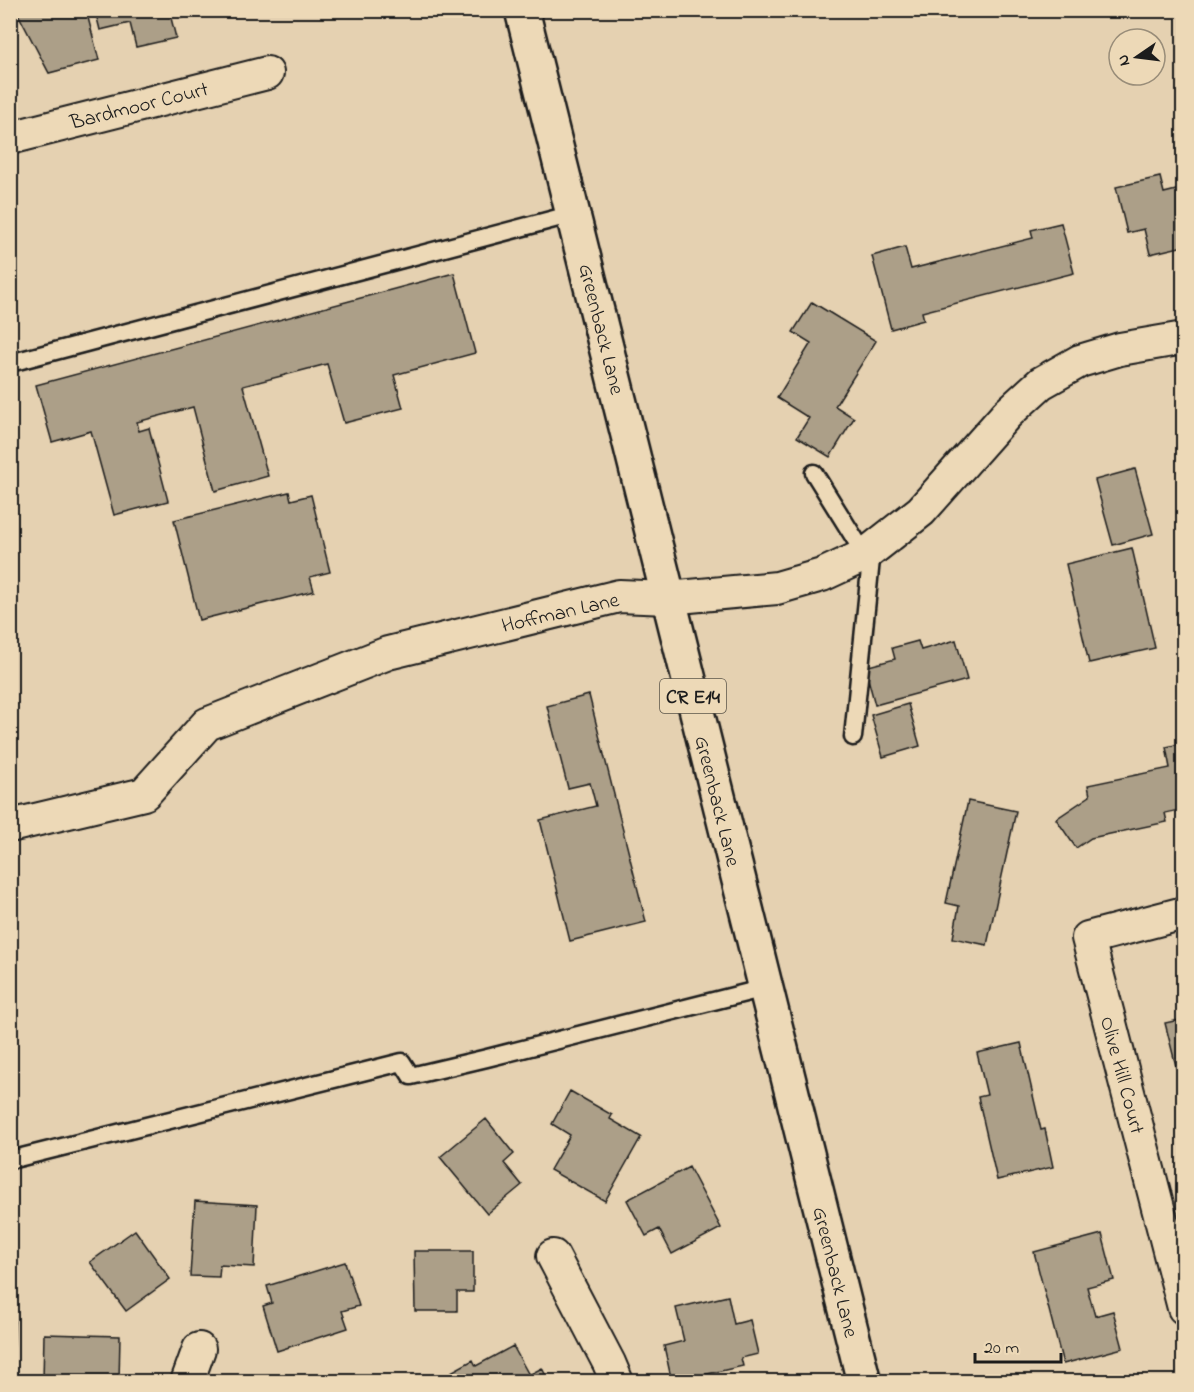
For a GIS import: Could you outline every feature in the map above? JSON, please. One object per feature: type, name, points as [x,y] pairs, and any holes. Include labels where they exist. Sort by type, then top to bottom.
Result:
[{"type":"main road","name":"Greenback Lane","points":[[522,10],[864,1382]]},
{"type":"street","name":"Bardmoor Court","points":[[10,138],[267,73]]},
{"type":"street","name":"Hoffman Lane","points":[[10,826],[144,794],[207,724],[388,653],[619,596],[668,598],[777,588],[822,575],[868,552],[921,511],[1007,414],[1041,383],[1080,361],[1120,349],[1184,338]]},
{"type":"street","name":"Olive Hill Court","points":[[1184,913],[1088,938],[1184,1308]]},
{"type":"street","points":[[553,1256],[609,1363],[616,1382]]},
{"type":"street","points":[[187,1382],[199,1349]]},
{"type":"lane","points":[[10,363],[573,214]]},
{"type":"lane","points":[[814,472],[868,552],[853,737]]},
{"type":"lane","points":[[10,1160],[402,1062],[411,1076],[765,988]]},
{"type":"building","points":[[16,10],[86,10],[99,60],[49,73]]},
{"type":"building","points":[[95,10],[169,10],[176,38],[136,47],[130,23],[100,30]]},
{"type":"building","points":[[178,10],[207,10],[181,18]]},
{"type":"building","points":[[1160,177],[1164,193],[1184,188],[1184,246],[1150,254],[1144,229],[1127,233],[1116,187]]},
{"type":"building","points":[[1061,223],[1074,273],[922,312],[924,320],[891,329],[872,256],[905,247],[911,269],[1033,238],[1031,230]]},
{"type":"building","points":[[454,273],[475,353],[394,375],[403,408],[344,423],[327,364],[243,386],[268,476],[215,491],[193,407],[137,422],[139,431],[149,428],[168,501],[114,515],[91,431],[52,442],[36,385]]},
{"type":"building","points":[[812,302],[876,341],[835,406],[854,418],[830,457],[797,437],[809,418],[777,398],[811,343],[793,332]]},
{"type":"building","points":[[1135,469],[1153,534],[1113,545],[1095,480]]},
{"type":"building","points":[[289,492],[291,500],[311,495],[330,572],[310,577],[314,591],[199,620],[174,520]]},
{"type":"building","points":[[1132,548],[1155,648],[1089,663],[1066,564]]},
{"type":"building","points":[[956,640],[967,680],[875,705],[865,667],[895,659],[892,648],[918,641],[921,650]]},
{"type":"building","points":[[589,695],[646,922],[570,941],[540,820],[596,806],[590,783],[568,788],[547,706]]},
{"type":"building","points":[[908,704],[920,746],[883,757],[871,715]]},
{"type":"building","points":[[1184,743],[1184,809],[1165,813],[1167,822],[1091,838],[1076,848],[1056,819],[1090,796],[1088,785],[1170,768],[1166,747]]},
{"type":"building","points":[[968,801],[1016,811],[987,945],[953,938],[959,906],[946,903]]},
{"type":"building","points":[[1184,1019],[1184,1072],[1178,1074],[1165,1023]]},
{"type":"building","points":[[1021,1043],[1041,1130],[1045,1129],[1053,1167],[997,1180],[978,1097],[987,1095],[977,1053]]},
{"type":"building","points":[[570,1091],[612,1115],[610,1119],[641,1137],[605,1201],[550,1170],[570,1135],[552,1124]]},
{"type":"building","points":[[486,1119],[514,1154],[504,1163],[522,1185],[487,1214],[440,1157]]},
{"type":"building","points":[[689,1167],[721,1228],[672,1254],[659,1229],[646,1236],[627,1200]]},
{"type":"building","points":[[195,1201],[257,1205],[254,1267],[220,1265],[219,1277],[190,1276]]},
{"type":"building","points":[[135,1230],[170,1279],[126,1311],[90,1262]]},
{"type":"building","points":[[1102,1234],[1114,1280],[1087,1287],[1095,1316],[1113,1311],[1123,1348],[1063,1364],[1034,1252]]},
{"type":"building","points":[[414,1251],[473,1251],[473,1292],[457,1292],[457,1311],[415,1311]]},
{"type":"building","points":[[345,1262],[359,1306],[342,1311],[348,1328],[277,1351],[263,1306],[272,1303],[267,1286]]},
{"type":"building","points":[[728,1296],[734,1324],[750,1320],[758,1354],[741,1358],[743,1366],[672,1382],[664,1346],[684,1341],[676,1308]]},
{"type":"building","points":[[10,1306],[15,1306],[12,1378],[10,1378]]},
{"type":"building","points":[[44,1334],[120,1336],[119,1381],[43,1382]]},
{"type":"building","points":[[513,1346],[529,1375],[542,1368],[549,1382],[456,1382],[451,1372],[473,1360],[476,1366]]}]
